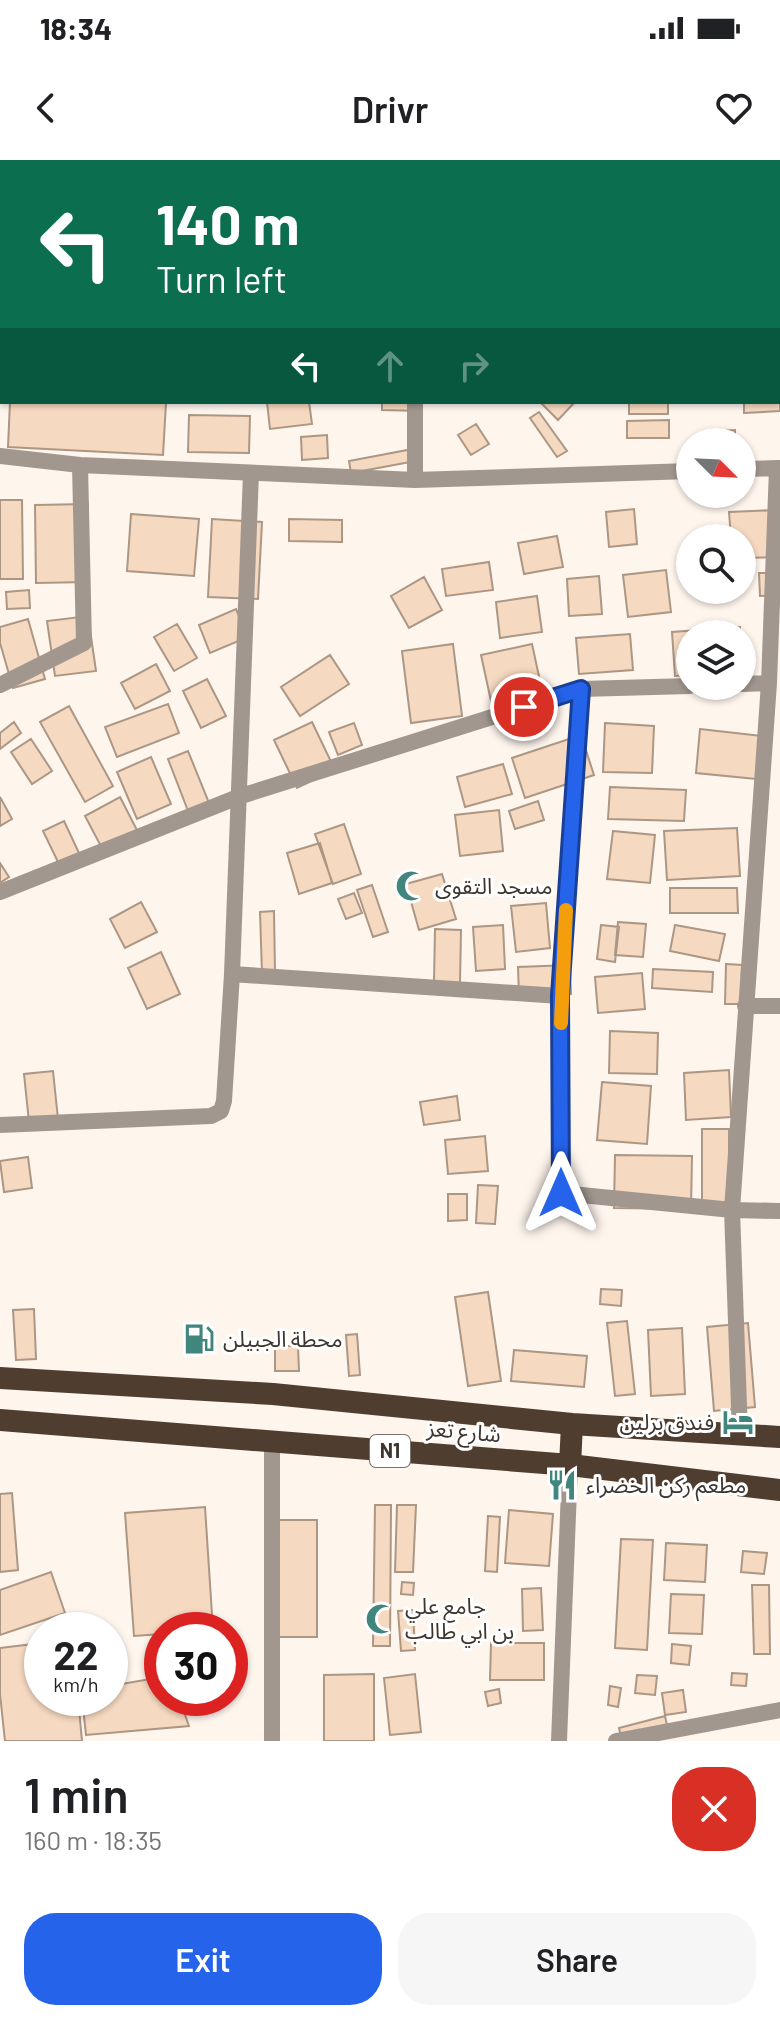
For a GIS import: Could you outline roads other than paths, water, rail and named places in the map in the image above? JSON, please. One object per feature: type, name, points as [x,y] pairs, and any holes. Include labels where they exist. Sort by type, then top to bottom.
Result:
[{"type":"highway","name":"شارع تعز","points":[[0,1378],[273,1394],[572,1424],[780,1437]]},
{"type":"highway","name":"شارع تعز","points":[[0,1420],[570,1465],[780,1490]]},
{"type":"highway","points":[[570,1465],[572,1424]]},
{"type":"street","points":[[415,404],[415,480]]},
{"type":"street","points":[[0,456],[80,465],[415,480],[676,471]]},
{"type":"street","points":[[0,685],[84,643],[80,465]]},
{"type":"street","points":[[740,1434],[732,1210],[769,683],[778,468],[756,469]]},
{"type":"street","points":[[0,1125],[211,1116],[221,1111],[232,974],[251,473]]},
{"type":"street","points":[[756,683],[769,683]]},
{"type":"street","points":[[0,892],[238,797],[581,689],[676,686]]},
{"type":"street","points":[[581,689],[560,996],[561,1193],[732,1210],[780,1211]]},
{"type":"street","points":[[232,974],[560,996]]},
{"type":"street","points":[[745,1006],[780,1006]]},
{"type":"street","points":[[272,1441],[272,1741]]},
{"type":"street","points":[[559,1741],[570,1465]]},
{"type":"street","points":[[616,1741],[780,1710]]},
{"type":"place","name":"مسجد التقوى","points":[[411,886]]},
{"type":"place","name":"محطة الجبيلن","points":[[199,1339]]},
{"type":"place","name":"فندق برلين","points":[[738,1422]]},
{"type":"place","name":"مطعم ركن الخضراء","points":[[562,1485]]},
{"type":"place","name":"جامع علي بن ابي طالب","points":[[381,1619]]}]
